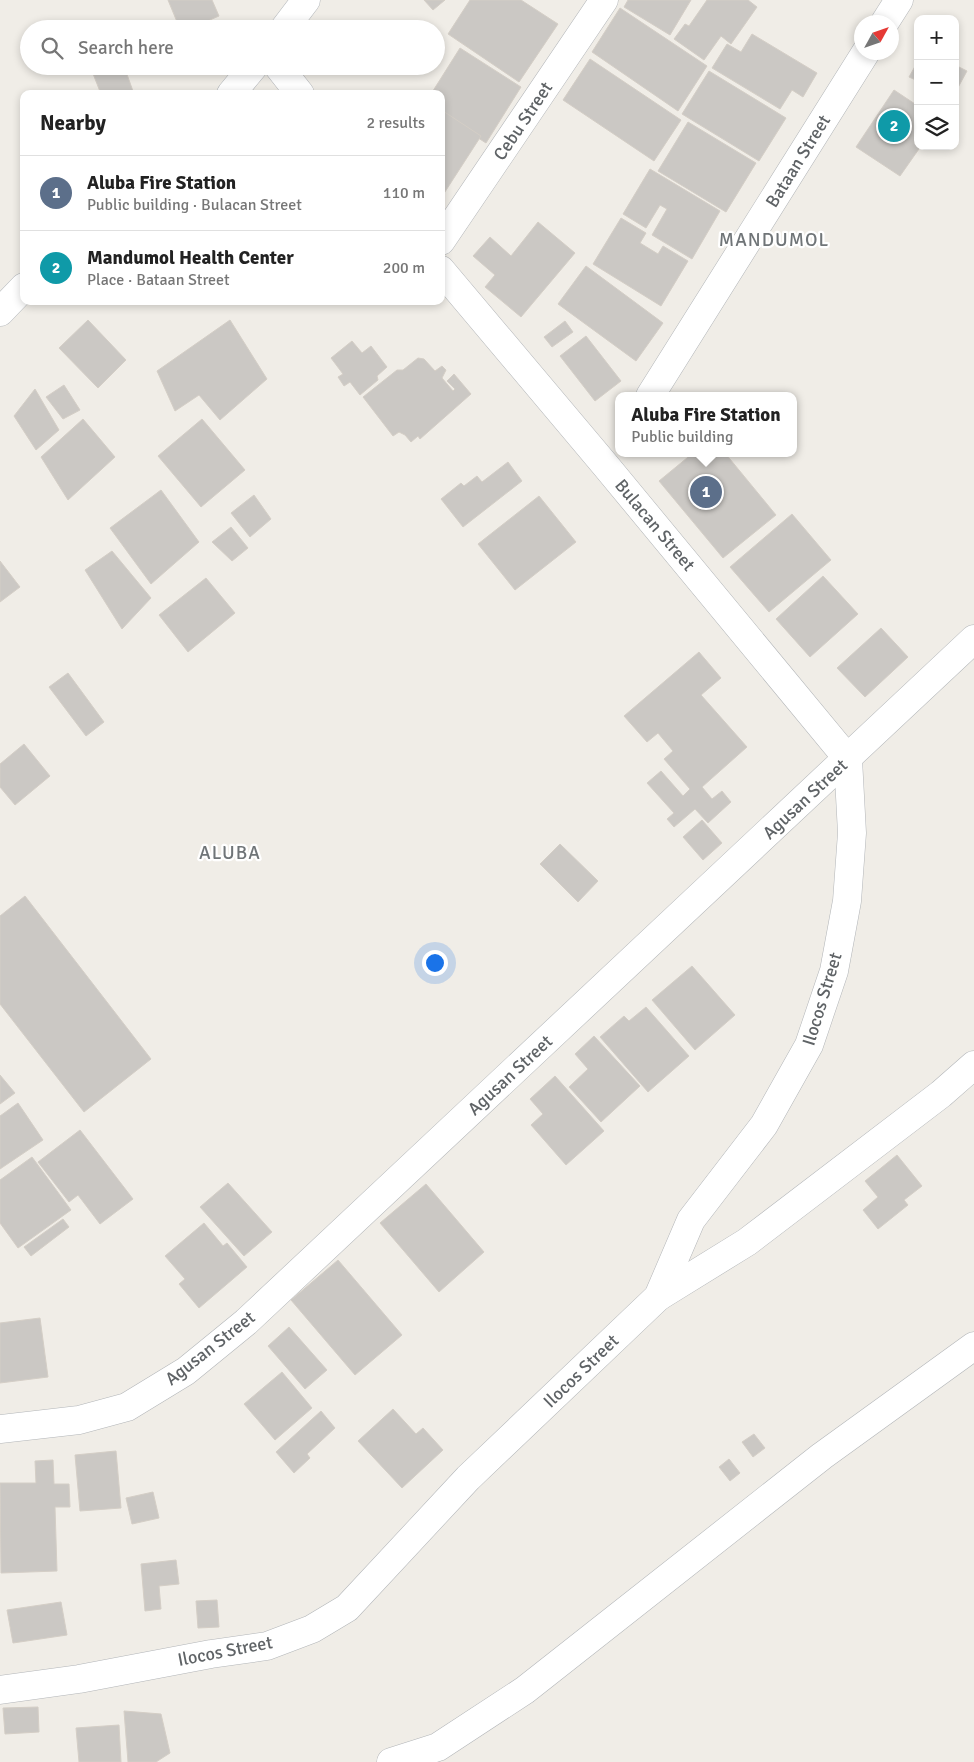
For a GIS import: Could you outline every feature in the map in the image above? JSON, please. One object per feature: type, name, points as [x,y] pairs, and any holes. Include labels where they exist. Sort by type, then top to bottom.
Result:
[{"type":"street","points":[[291,20],[306,0]]},
{"type":"street","name":"Cebu Street","points":[[445,235],[604,0]]},
{"type":"street","points":[[889,15],[899,0]]},
{"type":"street","name":"Bataan Street","points":[[653,392],[861,60]]},
{"type":"street","points":[[234,90],[247,75]]},
{"type":"street","points":[[285,75],[297,90]]},
{"type":"street","name":"Bulacan Street","points":[[445,274],[612,456],[848,759]]},
{"type":"street","points":[[0,312],[20,291]]},
{"type":"street","name":"Agusan Street","points":[[0,1429],[79,1420],[128,1407],[186,1371],[246,1322],[974,639]]},
{"type":"street","name":"Ilocos Street","points":[[0,1690],[79,1679],[210,1654],[267,1646],[312,1630],[347,1608],[468,1478],[658,1297],[691,1220],[764,1125],[809,1046],[834,971],[847,901],[852,833],[848,759]]},
{"type":"street","points":[[658,1297],[747,1242],[941,1094],[974,1065]]},
{"type":"street","points":[[391,1762],[438,1747],[525,1690],[822,1456],[974,1346]]},
{"type":"building","points":[[168,0],[212,0],[219,16],[210,20],[176,20]]},
{"type":"building","points":[[424,0],[445,0],[433,10]]},
{"type":"building","points":[[470,0],[521,0],[558,24],[519,82],[448,34]]},
{"type":"building","points":[[628,0],[691,0],[670,35],[624,7]]},
{"type":"building","points":[[707,0],[748,0],[757,7],[731,44],[721,36],[704,60],[674,39],[685,24],[689,26]]},
{"type":"building","points":[[620,8],[707,66],[678,111],[592,52]]},
{"type":"building","points":[[752,34],[817,73],[803,97],[792,90],[780,109],[712,68],[727,44],[741,52]]},
{"type":"building","points":[[460,48],[521,87],[486,143],[445,117],[445,90],[434,90],[443,75],[445,75],[445,72]]},
{"type":"building","points":[[590,59],[681,120],[654,161],[563,100]]},
{"type":"building","points":[[959,67],[967,71],[959,86]]},
{"type":"building","points":[[914,68],[914,79],[909,77]]},
{"type":"building","points":[[709,71],[786,118],[759,161],[682,114]]},
{"type":"building","points":[[94,75],[127,75],[133,90],[99,90]]},
{"type":"building","points":[[894,90],[914,103],[914,150],[918,150],[900,176],[856,147]]},
{"type":"building","points":[[445,112],[481,136],[445,192]]},
{"type":"building","points":[[688,122],[756,163],[726,212],[658,171]]},
{"type":"building","points":[[650,169],[720,211],[692,259],[652,235],[667,209],[660,205],[646,228],[623,214]]},
{"type":"building","points":[[621,218],[646,233],[640,243],[658,254],[663,246],[688,261],[661,306],[593,264]]},
{"type":"building","points":[[538,222],[575,253],[521,317],[485,287],[495,275],[473,256],[490,237],[511,256]]},
{"type":"building","points":[[586,266],[663,323],[636,361],[558,304]]},
{"type":"building","points":[[88,320],[126,360],[98,388],[59,348]]},
{"type":"building","points":[[230,320],[267,379],[220,420],[199,395],[175,411],[157,371]]},
{"type":"building","points":[[565,321],[573,332],[552,347],[544,337]]},
{"type":"building","points":[[586,336],[621,381],[595,401],[560,356]]},
{"type":"building","points":[[352,341],[362,353],[371,346],[387,367],[377,376],[378,380],[360,395],[350,382],[344,386],[338,377],[343,374],[331,358]]},
{"type":"building","points":[[418,358],[424,359],[435,371],[442,366],[446,370],[442,378],[453,391],[455,389],[447,381],[454,374],[471,394],[420,439],[418,436],[411,442],[405,435],[399,432],[393,436],[363,397],[397,370],[403,370]]},
{"type":"building","points":[[64,385],[80,410],[63,419],[46,397]]},
{"type":"building","points":[[35,389],[59,430],[36,450],[14,416]]},
{"type":"building","points":[[83,419],[115,457],[68,500],[41,457]]},
{"type":"building","points":[[202,419],[245,470],[201,507],[158,456]]},
{"type":"building","points":[[688,457],[728,457],[776,515],[723,558],[659,481]]},
{"type":"building","points":[[508,462],[522,481],[463,527],[441,499],[461,483],[464,486],[477,476],[482,482]]},
{"type":"building","points":[[161,490],[199,542],[151,584],[110,528]]},
{"type":"building","points":[[254,495],[271,519],[250,537],[231,513]]},
{"type":"building","points":[[539,496],[576,542],[515,590],[478,544]]},
{"type":"building","points":[[792,514],[831,560],[769,612],[730,567]]},
{"type":"building","points":[[231,527],[248,548],[232,561],[212,542]]},
{"type":"building","points":[[112,551],[151,598],[122,629],[85,570]]},
{"type":"building","points":[[0,561],[20,587],[0,602]]},
{"type":"building","points":[[823,576],[858,614],[810,657],[776,619]]},
{"type":"building","points":[[206,578],[235,613],[188,652],[159,615]]},
{"type":"building","points":[[881,628],[908,657],[865,697],[837,668]]},
{"type":"building","points":[[699,652],[721,678],[701,695],[747,747],[702,787],[712,799],[722,791],[731,802],[708,823],[695,809],[674,827],[667,819],[674,813],[647,783],[661,771],[683,796],[690,789],[664,759],[673,751],[658,733],[647,742],[624,716]]},
{"type":"building","points":[[68,673],[104,722],[86,736],[49,687]]},
{"type":"building","points":[[24,744],[50,776],[15,805],[0,787],[0,764]]},
{"type":"building","points":[[702,820],[722,843],[703,860],[683,837]]},
{"type":"building","points":[[560,844],[598,881],[578,902],[540,864]]},
{"type":"building","points":[[25,896],[151,1059],[84,1112],[0,1004],[0,916]]},
{"type":"building","points":[[692,966],[735,1015],[695,1050],[652,1000]]},
{"type":"building","points":[[646,1007],[689,1056],[648,1092],[600,1037],[624,1016],[629,1021]]},
{"type":"building","points":[[594,1036],[640,1086],[601,1122],[569,1087],[588,1069],[575,1054]]},
{"type":"building","points":[[0,1075],[15,1093],[0,1104]]},
{"type":"building","points":[[555,1076],[604,1131],[566,1165],[531,1125],[543,1114],[530,1099]]},
{"type":"building","points":[[18,1103],[43,1140],[0,1169],[0,1116]]},
{"type":"building","points":[[80,1130],[133,1199],[100,1224],[78,1195],[69,1202],[38,1162]]},
{"type":"building","points":[[897,1155],[922,1186],[904,1200],[908,1205],[878,1229],[863,1210],[878,1197],[865,1181]]},
{"type":"building","points":[[32,1157],[71,1210],[18,1248],[0,1223],[0,1180]]},
{"type":"building","points":[[228,1183],[272,1232],[244,1256],[200,1207]]},
{"type":"building","points":[[426,1184],[484,1252],[439,1292],[380,1223]]},
{"type":"building","points":[[63,1219],[69,1227],[31,1256],[24,1247]]},
{"type":"building","points":[[204,1223],[223,1246],[227,1243],[247,1267],[199,1308],[179,1284],[185,1279],[165,1256]]},
{"type":"building","points":[[338,1260],[402,1335],[355,1375],[291,1300]]},
{"type":"building","points":[[40,1318],[48,1377],[0,1383],[0,1323]]},
{"type":"building","points":[[289,1327],[327,1370],[305,1389],[268,1346]]},
{"type":"building","points":[[282,1372],[312,1408],[275,1440],[244,1404]]},
{"type":"building","points":[[393,1409],[416,1434],[423,1428],[443,1450],[402,1488],[358,1441]]},
{"type":"building","points":[[321,1411],[335,1428],[307,1454],[310,1458],[294,1473],[276,1452]]},
{"type":"building","points":[[754,1434],[765,1448],[753,1457],[742,1442]]},
{"type":"building","points":[[116,1451],[121,1508],[80,1511],[75,1455]]},
{"type":"building","points":[[729,1459],[740,1473],[730,1481],[719,1467]]},
{"type":"building","points":[[53,1460],[54,1484],[69,1484],[70,1507],[55,1507],[57,1571],[1,1573],[0,1483],[36,1483],[35,1461]]},
{"type":"building","points":[[153,1492],[159,1518],[132,1524],[126,1498]]},
{"type":"building","points":[[176,1560],[179,1584],[159,1586],[161,1609],[145,1611],[141,1564]]},
{"type":"building","points":[[217,1600],[219,1627],[198,1628],[196,1601]]},
{"type":"building","points":[[61,1602],[67,1635],[13,1643],[7,1610]]},
{"type":"building","points":[[38,1707],[39,1732],[5,1734],[3,1708]]},
{"type":"building","points":[[124,1711],[161,1714],[170,1753],[156,1762],[128,1762]]},
{"type":"building","points":[[119,1725],[121,1762],[79,1762],[76,1728]]},
{"type":"place","name":"Mandumol Health Center","points":[[894,126]]},
{"type":"place","name":"Aluba Fire Station","points":[[706,492]]},
{"type":"district","name":"MANDUMOL","points":[[774,240]]},
{"type":"district","name":"ALUBA","points":[[230,853]]}]
